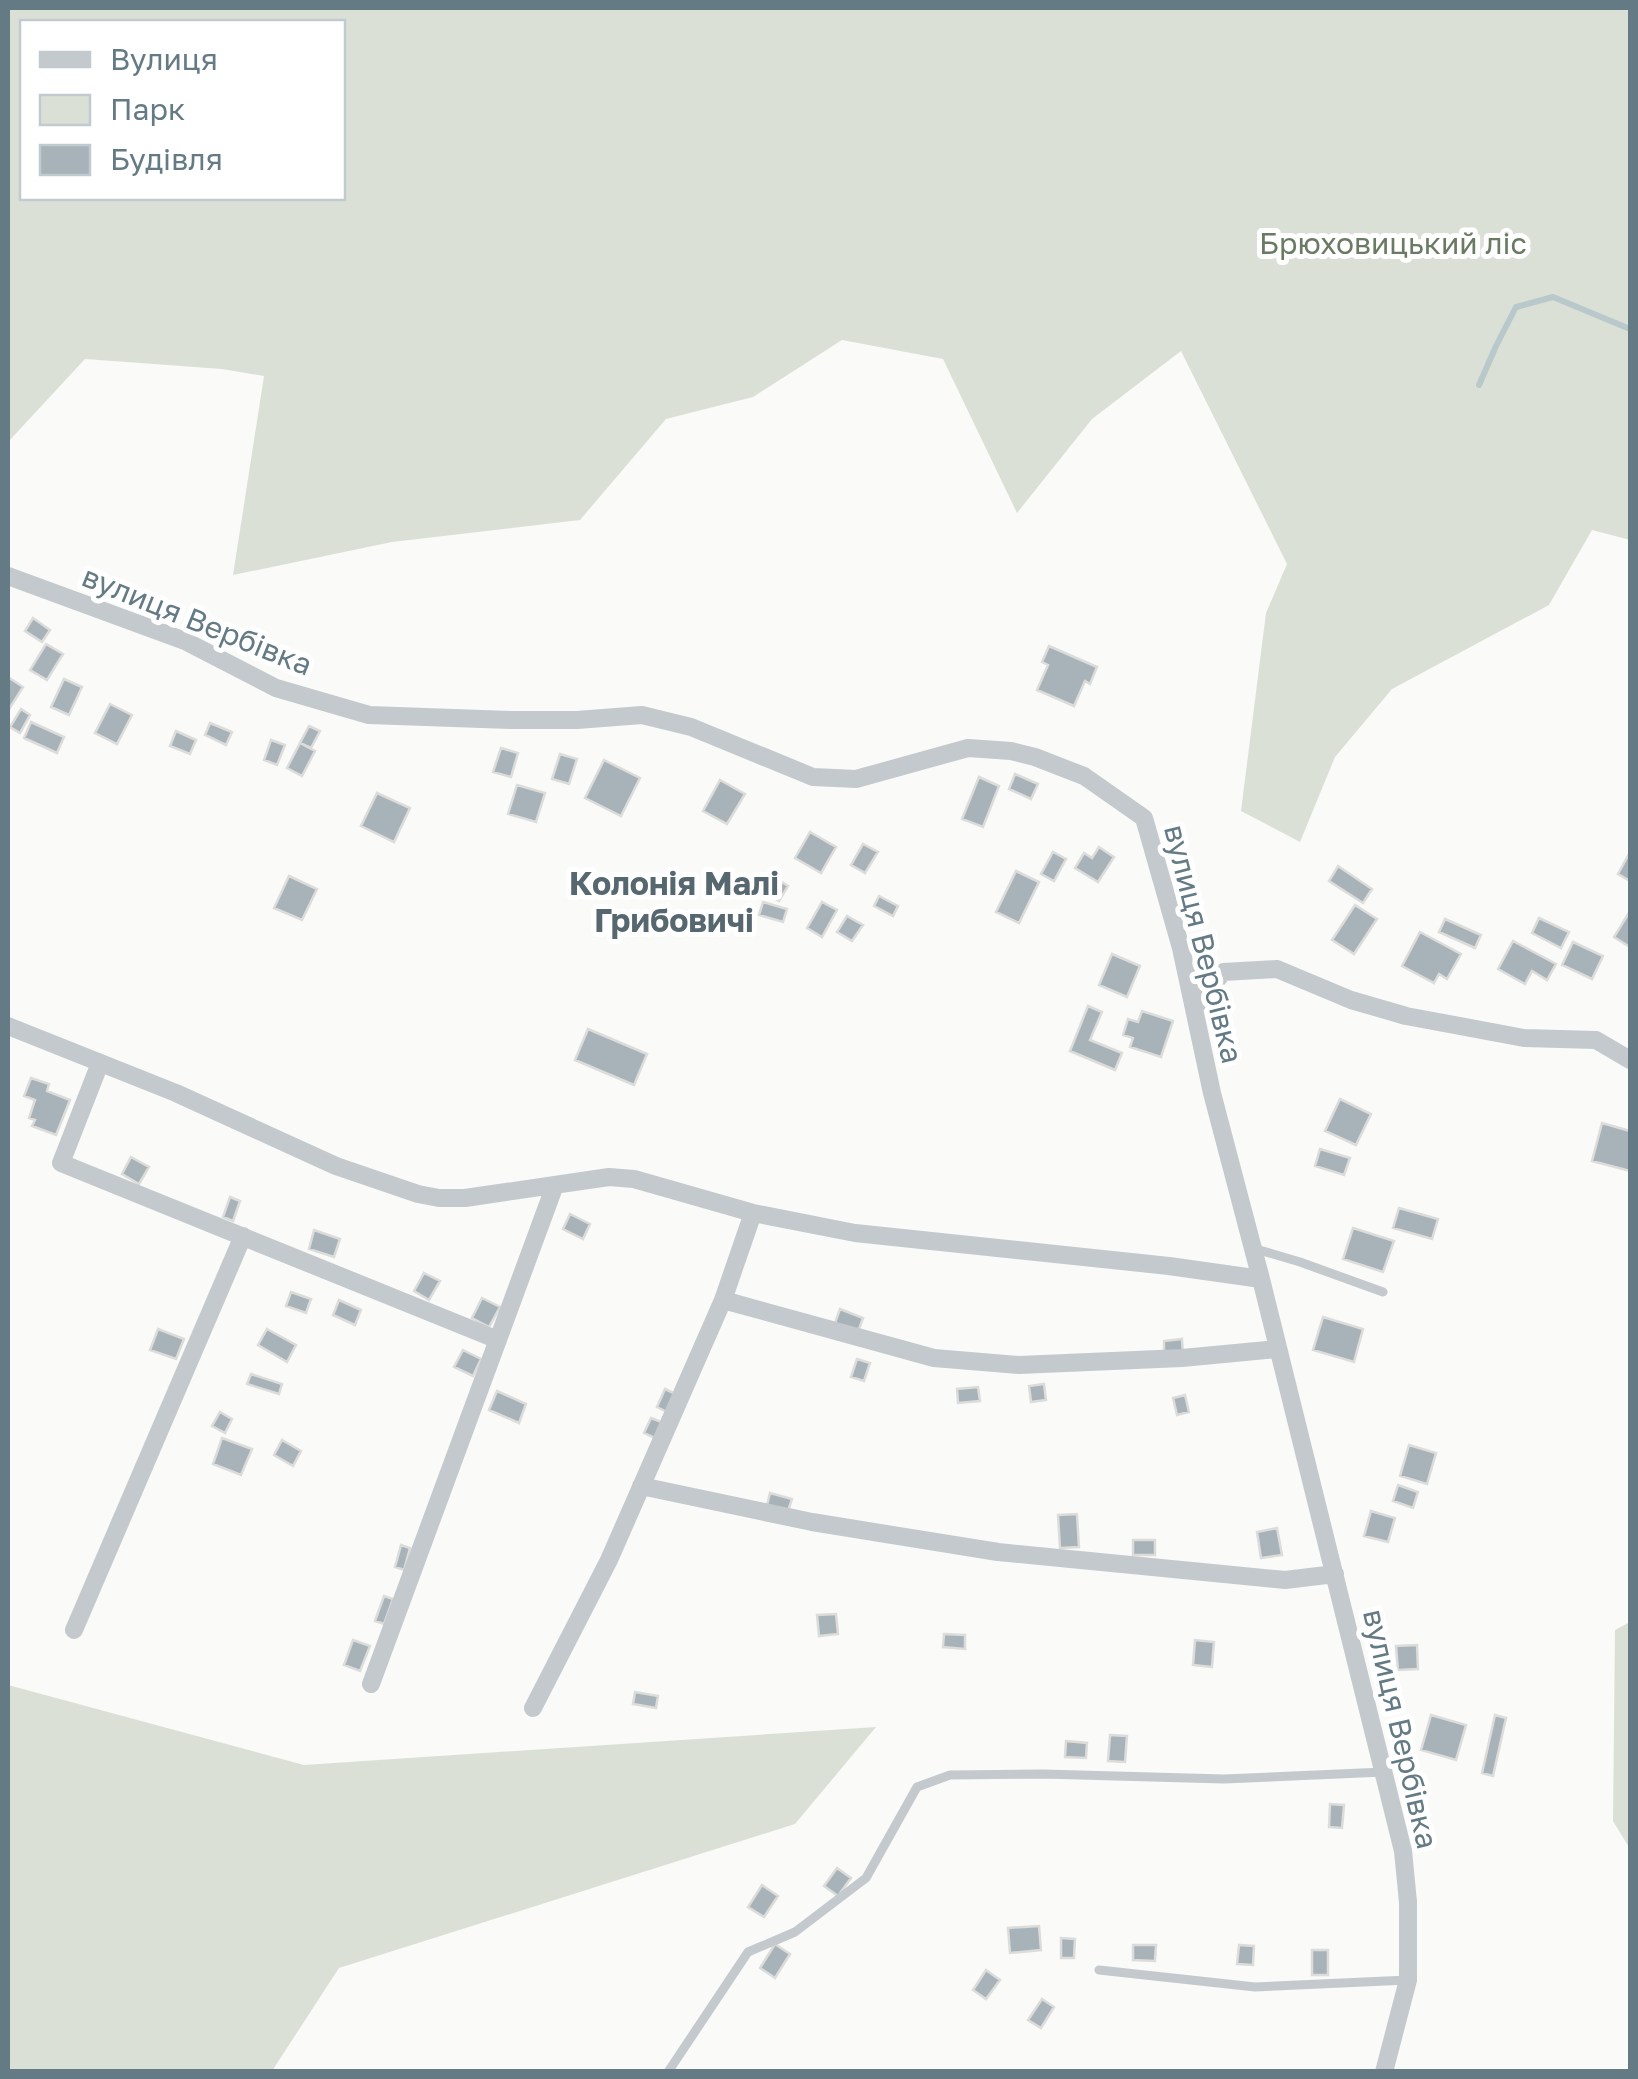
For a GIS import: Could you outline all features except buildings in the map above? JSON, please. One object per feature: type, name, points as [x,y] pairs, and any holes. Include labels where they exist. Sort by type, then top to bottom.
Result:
[{"type":"street","name":"вулиця Вербівка","points":[[8,576],[185,641],[276,688],[369,714],[527,720],[642,715],[691,728],[813,777],[856,779],[968,748],[1011,751],[1084,776],[1144,818],[1182,948],[1212,1092],[1403,1852],[1408,1902],[1408,1980],[1384,2072]]},
{"type":"street","points":[[1194,1008],[1223,972],[1277,969],[1351,1000],[1406,1016],[1524,1038],[1596,1040],[1630,1060]]},
{"type":"street","points":[[8,1026],[176,1093],[336,1166],[418,1194],[465,1198],[609,1178],[634,1179],[753,1213],[854,1233],[1261,1279]]},
{"type":"street","points":[[100,1063],[61,1163],[498,1340]]},
{"type":"street","points":[[371,1684],[554,1185]]},
{"type":"street","points":[[533,1708],[609,1560],[724,1300],[753,1213]]},
{"type":"street","points":[[74,1630],[242,1236]]},
{"type":"street","points":[[724,1300],[934,1358],[1037,1364],[1182,1358],[1278,1349]]},
{"type":"street","points":[[640,1486],[812,1522],[998,1552],[1284,1580],[1335,1574]]},
{"type":"lane","points":[[1253,1248],[1383,1292]]},
{"type":"lane","points":[[668,2072],[748,1952],[795,1932],[866,1878],[917,1787],[950,1775],[1224,1779],[1384,1772]]},
{"type":"lane","points":[[1099,1970],[1255,1987],[1408,1980]]},
{"type":"green space","name":"Брюховицький ліс","points":[[8,8],[1630,8],[1630,540],[1592,530],[1549,605],[1392,689],[1335,757],[1300,842],[1241,811],[1266,613],[1287,564],[1181,351],[1092,419],[1017,513],[943,359],[842,340],[753,397],[666,419],[580,520],[392,542],[233,575],[264,376],[85,359],[8,442]]},
{"type":"green space","points":[[1630,1622],[1630,1849],[1613,1821],[1615,1630]]},
{"type":"green space","points":[[8,1685],[304,1765],[876,1727],[795,1824],[339,1968],[272,2071],[8,2072]]},
{"type":"waterway","points":[[1479,385],[1516,307],[1553,297],[1630,329]]},
{"type":"district","name":"Колонія Малі Грибовичі","points":[[674,902]]}]
